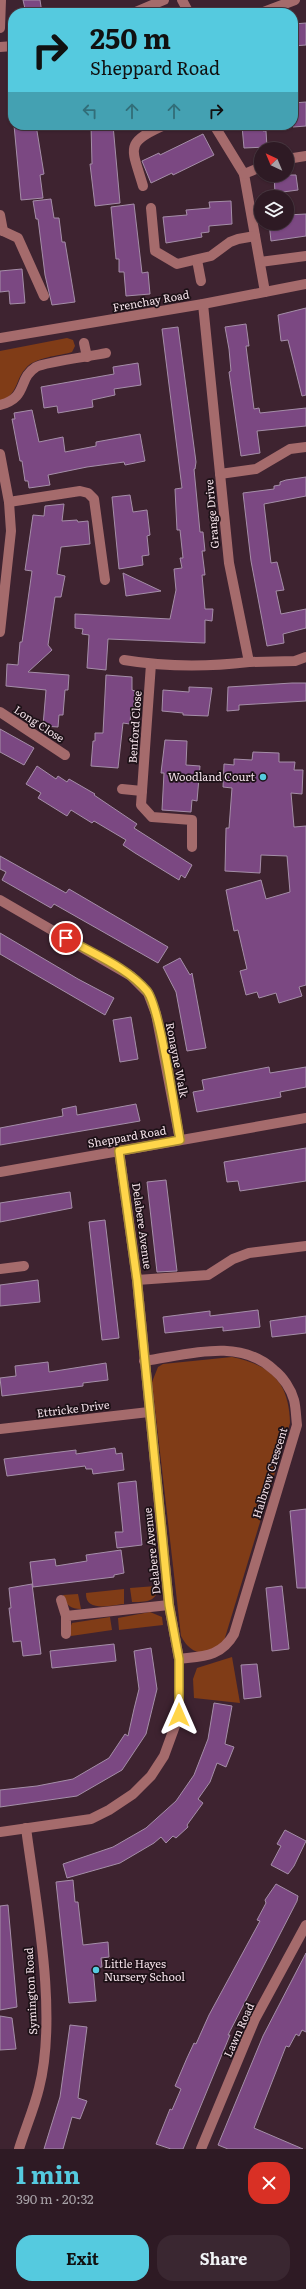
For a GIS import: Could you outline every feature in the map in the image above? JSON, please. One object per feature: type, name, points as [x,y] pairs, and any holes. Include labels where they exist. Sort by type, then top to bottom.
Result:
[{"type":"street","points":[[0,28],[1,0]]},
{"type":"street","points":[[145,8],[164,0]]},
{"type":"street","points":[[274,8],[295,0]]},
{"type":"street","points":[[144,186],[132,151],[134,143],[140,136],[153,130]]},
{"type":"street","points":[[217,130],[244,174],[265,292]]},
{"type":"street","points":[[294,157],[306,156]]},
{"type":"street","points":[[244,174],[254,170]]},
{"type":"street","points":[[151,208],[156,251],[177,264],[211,256],[238,239],[255,236]]},
{"type":"street","points":[[0,215],[2,232],[18,238],[44,296]]},
{"type":"street","points":[[260,262],[306,256]]},
{"type":"street","points":[[197,260],[202,281]]},
{"type":"street","name":"Frenchay Road","points":[[0,338],[203,304],[306,284]]},
{"type":"street","name":"Grange Drive","points":[[203,304],[229,563],[249,662]]},
{"type":"street","points":[[84,343],[87,357]]},
{"type":"street","points":[[0,406],[18,397],[28,375],[37,367],[106,353]]},
{"type":"street","points":[[220,474],[256,469],[290,449],[306,447]]},
{"type":"street","points":[[0,456],[10,502],[9,559],[0,632]]},
{"type":"street","points":[[10,502],[80,491],[88,493],[94,499],[105,580]]},
{"type":"street","points":[[124,660],[151,664],[213,666],[249,662],[295,661],[306,657]]},
{"type":"street","name":"Benford Close","points":[[151,664],[141,805],[152,816],[192,820],[192,847]]},
{"type":"street","name":"Long Close","points":[[0,712],[65,755]]},
{"type":"street","points":[[122,788],[142,791]]},
{"type":"street","name":"Ronayne Walk","points":[[0,900],[132,976],[148,992],[156,1014],[180,1140]]},
{"type":"street","name":"Sheppard Road","points":[[0,1172],[306,1118]]},
{"type":"street","name":"Delabere Avenue","points":[[0,1832],[91,1819],[109,1810],[133,1794],[151,1776],[164,1756],[179,1715],[179,1659],[169,1605],[137,1280],[119,1151]]},
{"type":"street","points":[[137,1280],[208,1275],[233,1259],[249,1253],[306,1246]]},
{"type":"street","points":[[0,1269],[24,1266]]},
{"type":"street","name":"Halbrow Crescent","points":[[144,1361],[217,1350],[232,1350],[250,1354],[269,1365],[283,1378],[294,1399],[297,1425],[234,1634],[228,1645],[211,1655],[179,1659]]},
{"type":"street","name":"Ettricke Drive","points":[[0,1429],[149,1412]]},
{"type":"street","points":[[61,1600],[66,1616],[66,1634]]},
{"type":"street","points":[[66,1616],[169,1605]]},
{"type":"street","name":"Symington Road","points":[[19,2149],[39,2088],[45,2043],[45,2002],[41,1945],[26,1828]]},
{"type":"street","name":"Lawn Road","points":[[201,2149],[256,2019],[306,1925]]},
{"type":"shaded area","points":[[67,338],[73,340],[75,346],[72,352],[41,359],[30,364],[22,372],[10,395],[6,399],[0,401],[0,351]]},
{"type":"shaded area","points":[[232,1357],[246,1360],[257,1365],[275,1378],[286,1397],[290,1423],[224,1641],[212,1650],[200,1652],[190,1648],[181,1636],[152,1382],[158,1367],[163,1364]]},
{"type":"shaded area","points":[[156,1586],[156,1595],[150,1600],[132,1602],[130,1588]]},
{"type":"shaded area","points":[[124,1589],[124,1604],[94,1606],[87,1599],[86,1593]]},
{"type":"shaded area","points":[[78,1594],[81,1609],[69,1606],[63,1595]]},
{"type":"shaded area","points":[[150,1612],[162,1617],[163,1625],[119,1630],[118,1618]]},
{"type":"shaded area","points":[[110,1617],[112,1630],[71,1636],[69,1631],[72,1623]]},
{"type":"shaded area","points":[[232,1657],[240,1703],[194,1698],[193,1679],[197,1668]]},
{"type":"building","points":[[23,0],[40,0],[41,8],[25,8]]},
{"type":"building","points":[[306,23],[306,45],[298,46],[298,24]]},
{"type":"building","points":[[306,102],[306,126],[298,127],[298,103]]},
{"type":"building","points":[[14,130],[37,130],[44,174],[40,175],[43,198],[21,200]]},
{"type":"building","points":[[91,130],[113,130],[120,203],[95,206],[90,164],[92,164]]},
{"type":"building","points":[[242,130],[266,131],[267,142],[254,142],[254,148],[244,148]]},
{"type":"building","points":[[203,134],[214,155],[173,175],[172,173],[151,183],[142,161],[159,153],[160,155]]},
{"type":"building","points":[[294,175],[296,175],[298,190],[275,190],[274,182],[294,182]]},
{"type":"building","points":[[51,199],[54,218],[59,218],[62,242],[65,242],[75,302],[52,305],[45,275],[38,219],[36,219],[33,201]]},
{"type":"building","points":[[231,201],[232,224],[209,226],[209,232],[201,233],[202,237],[166,243],[163,217],[187,215],[186,210],[210,208],[209,202]]},
{"type":"building","points":[[134,204],[142,273],[148,272],[150,294],[126,296],[124,272],[119,272],[119,259],[116,259],[111,207]]},
{"type":"building","points":[[306,214],[306,236],[271,241],[270,230],[294,230],[294,215]]},
{"type":"building","points":[[22,269],[25,303],[10,304],[9,291],[0,292],[0,271]]},
{"type":"building","points":[[306,308],[306,395],[302,396],[288,340],[281,341],[278,315]]},
{"type":"building","points":[[246,324],[249,346],[246,346],[254,409],[259,408],[260,413],[306,408],[306,426],[257,431],[260,453],[241,456],[229,372],[231,371],[225,327]]},
{"type":"building","points":[[178,327],[196,462],[194,469],[200,532],[203,532],[205,551],[202,551],[205,575],[202,575],[205,609],[213,609],[212,621],[205,620],[205,643],[108,639],[106,670],[87,668],[89,635],[82,634],[83,629],[75,628],[75,614],[170,619],[176,590],[174,569],[182,568],[180,558],[183,558],[180,530],[177,530],[175,489],[182,488],[162,329]]},
{"type":"building","points":[[138,363],[141,385],[114,389],[115,395],[92,400],[93,407],[58,413],[57,406],[44,408],[41,387],[114,374],[113,367]]},
{"type":"building","points":[[32,410],[39,442],[63,437],[65,452],[96,446],[96,442],[140,434],[145,461],[125,465],[124,462],[87,467],[48,475],[50,485],[29,488],[28,481],[25,481],[22,461],[20,461],[12,419],[15,419],[14,413]]},
{"type":"building","points":[[306,477],[306,496],[264,504],[271,563],[277,562],[284,590],[276,591],[281,614],[306,609],[306,628],[283,634],[284,643],[267,646],[251,561],[243,493],[274,489],[274,486],[280,485],[280,482]]},
{"type":"building","points":[[130,495],[133,512],[147,510],[150,535],[147,536],[149,555],[142,556],[143,565],[119,569],[112,497]]},
{"type":"building","points":[[64,504],[62,521],[88,521],[90,544],[61,547],[57,574],[65,576],[61,597],[55,597],[48,645],[52,650],[28,672],[69,675],[68,690],[65,690],[63,715],[59,715],[58,727],[43,726],[46,690],[6,686],[7,664],[18,665],[20,642],[22,642],[32,571],[25,570],[33,515],[44,516],[45,506]]},
{"type":"building","points":[[123,573],[161,591],[126,596]]},
{"type":"building","points":[[106,675],[132,677],[132,690],[135,691],[134,709],[131,709],[130,724],[123,723],[118,768],[91,766],[95,733],[103,733]]},
{"type":"building","points":[[306,683],[306,701],[239,705],[239,710],[227,711],[228,687]]},
{"type":"building","points":[[189,687],[212,688],[208,716],[183,715],[183,713],[162,711],[163,690],[189,692]]},
{"type":"building","points":[[0,729],[34,748],[24,765],[0,752]]},
{"type":"building","points":[[165,740],[187,741],[186,765],[200,766],[197,801],[192,800],[191,812],[162,810],[164,773],[161,773]]},
{"type":"building","points":[[253,752],[279,753],[279,762],[295,762],[294,770],[303,770],[302,794],[291,793],[294,827],[306,826],[306,985],[299,987],[302,996],[279,1003],[276,993],[259,998],[257,992],[246,995],[240,971],[247,969],[238,930],[234,931],[226,890],[261,880],[266,899],[290,892],[287,856],[261,855],[260,873],[225,871],[226,828],[229,828],[232,788],[223,787],[224,764],[234,765],[234,759],[252,760]]},
{"type":"building","points":[[37,766],[56,779],[58,776],[67,782],[69,779],[95,794],[94,795],[137,824],[134,828],[192,865],[185,878],[181,875],[179,880],[135,853],[123,845],[126,840],[94,821],[92,823],[71,810],[67,816],[38,798],[41,793],[26,784]]},
{"type":"building","points":[[0,856],[66,893],[69,889],[168,947],[158,963],[54,904],[51,908],[2,880],[6,872],[0,869]]},
{"type":"building","points":[[0,933],[78,979],[114,998],[105,1015],[0,954]]},
{"type":"building","points":[[180,958],[190,975],[192,973],[206,1048],[187,1051],[176,992],[163,967]]},
{"type":"building","points":[[131,1017],[138,1059],[120,1062],[113,1020]]},
{"type":"building","points":[[269,1067],[270,1073],[306,1067],[306,1087],[280,1092],[281,1097],[197,1112],[193,1092],[204,1090],[202,1080]]},
{"type":"building","points":[[136,1104],[140,1121],[0,1145],[0,1128],[63,1116],[62,1109],[76,1106],[77,1115]]},
{"type":"building","points":[[306,1148],[306,1181],[240,1191],[238,1181],[227,1182],[224,1162]]},
{"type":"building","points":[[166,1180],[177,1271],[157,1272],[147,1182]]},
{"type":"building","points":[[70,1192],[72,1208],[0,1222],[0,1203]]},
{"type":"building","points":[[105,1220],[119,1338],[102,1340],[89,1222]]},
{"type":"building","points":[[38,1280],[40,1302],[0,1306],[0,1285]]},
{"type":"building","points":[[258,1310],[260,1327],[223,1331],[223,1327],[165,1333],[163,1317],[210,1311],[210,1316]]},
{"type":"building","points":[[306,1316],[306,1333],[272,1337],[270,1321]]},
{"type":"building","points":[[48,1362],[49,1372],[106,1363],[108,1380],[83,1383],[83,1386],[2,1396],[0,1378],[16,1376],[15,1366]]},
{"type":"building","points":[[115,1448],[116,1454],[122,1453],[124,1470],[93,1474],[92,1469],[86,1469],[85,1466],[7,1476],[4,1459],[76,1450],[76,1454]]},
{"type":"building","points":[[136,1481],[142,1545],[117,1548],[115,1532],[123,1532],[118,1483]]},
{"type":"building","points":[[306,1509],[306,1588],[297,1588],[290,1511]]},
{"type":"building","points":[[121,1550],[124,1573],[114,1575],[114,1577],[33,1587],[30,1562],[55,1559],[56,1566],[87,1561],[86,1555]]},
{"type":"building","points":[[32,1584],[41,1654],[23,1656],[21,1641],[13,1642],[9,1608],[11,1608],[9,1588]]},
{"type":"building","points":[[282,1586],[289,1649],[272,1651],[266,1588]]},
{"type":"building","points":[[114,1644],[116,1661],[52,1668],[50,1651]]},
{"type":"building","points":[[151,1648],[157,1689],[146,1734],[122,1770],[77,1796],[0,1807],[0,1790],[37,1786],[73,1779],[109,1758],[125,1734],[128,1736],[139,1689],[134,1651]]},
{"type":"building","points":[[257,1664],[261,1697],[244,1699],[241,1665]]},
{"type":"building","points":[[214,1703],[232,1706],[225,1744],[234,1747],[226,1767],[217,1763],[210,1782],[198,1799],[203,1803],[187,1825],[188,1827],[176,1838],[173,1836],[166,1843],[161,1837],[154,1843],[120,1863],[67,1878],[63,1864],[113,1847],[146,1828],[176,1801],[194,1775],[208,1739]]},
{"type":"building","points":[[285,1830],[306,1841],[294,1866],[288,1874],[271,1865],[281,1846],[277,1844]]},
{"type":"building","points":[[73,1880],[75,1902],[78,1902],[83,1945],[108,1942],[109,1957],[101,1958],[102,1967],[93,1968],[96,2001],[69,2003],[56,1882]]},
{"type":"building","points":[[276,1884],[298,1896],[297,1901],[228,2035],[230,2035],[183,2149],[171,2149],[156,2144],[170,2109],[172,2110],[181,2089],[175,2086],[187,2058],[194,2043],[196,2044],[209,2015],[260,1921],[257,1920],[266,1903],[265,1900]]},
{"type":"building","points":[[8,1905],[17,2007],[0,2010],[0,1906]]},
{"type":"building","points":[[306,1953],[306,2032],[302,2030],[299,2036],[296,2034],[289,2047],[286,2046],[254,2128],[303,2149],[228,2149],[218,2145],[263,2036]]},
{"type":"building","points":[[0,2016],[12,2018],[16,2049],[0,2050]]},
{"type":"building","points":[[70,2025],[87,2027],[78,2098],[87,2101],[80,2119],[72,2117],[63,2149],[44,2149],[60,2097]]},
{"type":"place","name":"Woodland Court","points":[[263,777]]},
{"type":"place","name":"Little Hayes Nursery School","points":[[96,1970]]},
{"type":"route","points":[[66,938],[132,976],[148,992],[156,1014],[180,1140],[119,1151],[137,1280],[169,1605],[179,1659],[179,1715]]}]
